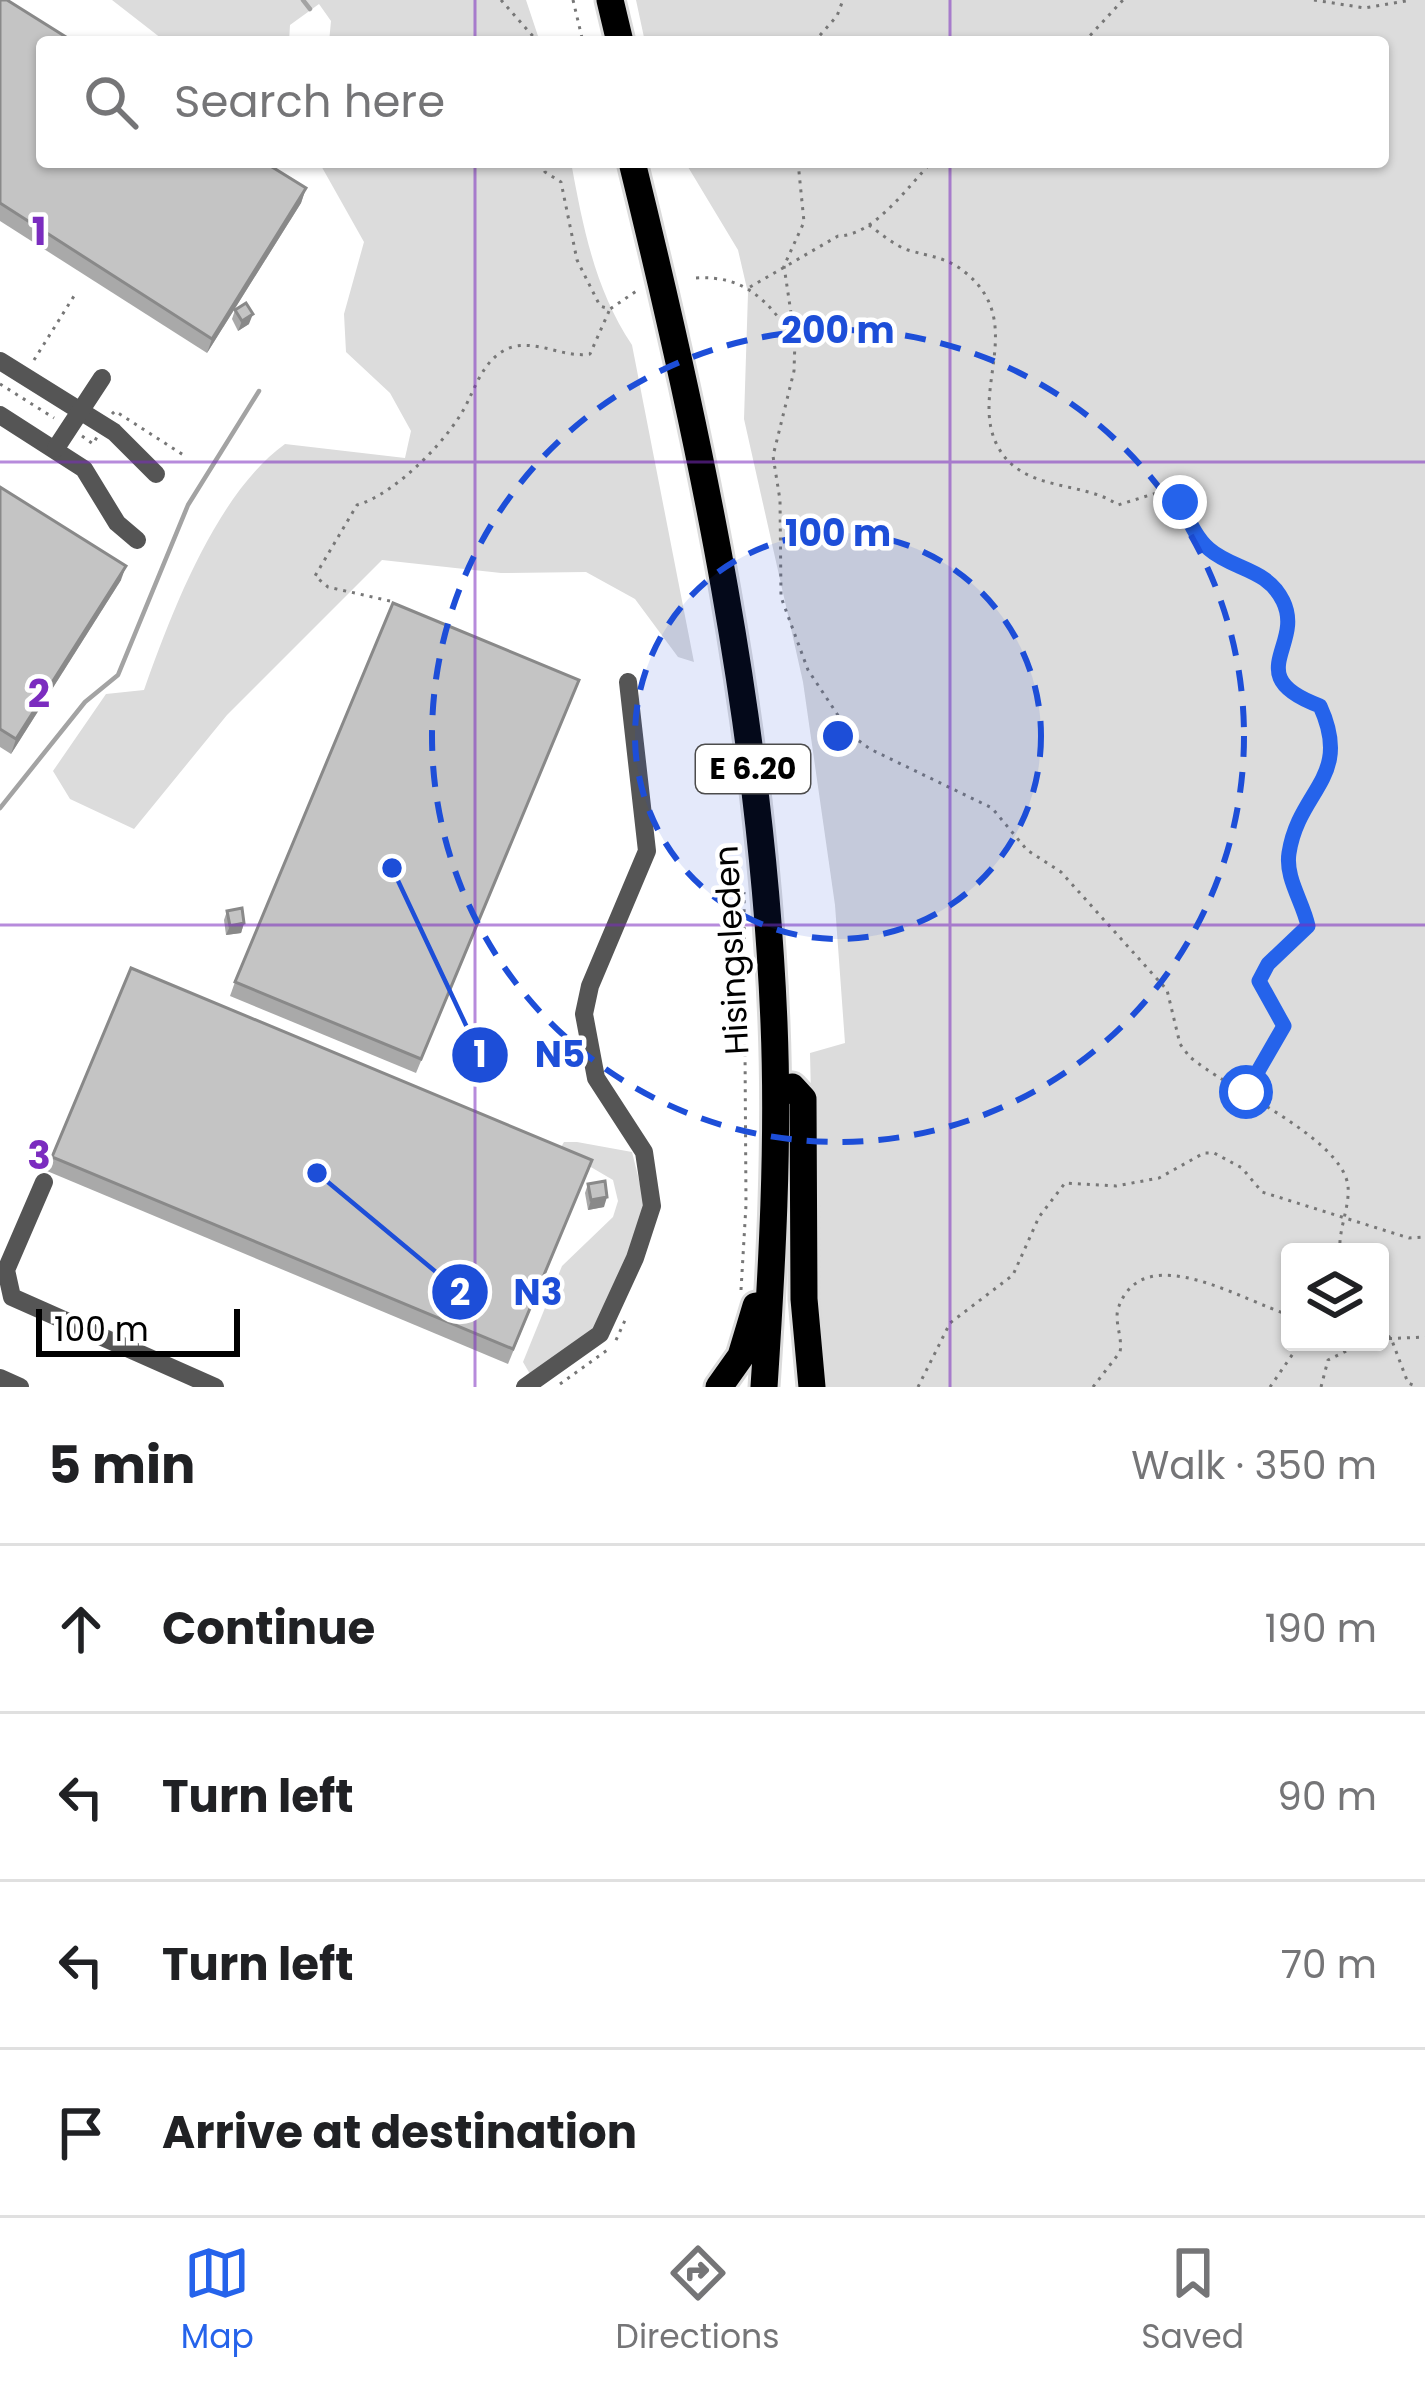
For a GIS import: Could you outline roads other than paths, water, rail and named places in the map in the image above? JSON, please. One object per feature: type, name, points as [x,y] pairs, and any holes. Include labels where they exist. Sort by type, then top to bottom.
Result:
[{"type":"highway","points":[[593,0],[602,36]]},
{"type":"highway","points":[[610,0],[619,36]]},
{"type":"highway","name":"Hisingsleden","points":[[633,168],[694,422],[744,702],[771,972],[774,1211],[764,1387]]},
{"type":"highway","name":"Hisingsleden","points":[[651,168],[717,448],[753,644],[780,856],[792,1087],[781,1387]]},
{"type":"highway","points":[[792,1087],[803,1099],[804,1299],[812,1387]]},
{"type":"highway","points":[[719,1387],[752,1328],[762,1223],[774,1211]]},
{"type":"street","points":[[0,361],[114,431],[156,475]]},
{"type":"street","points":[[56,448],[101,377]]},
{"type":"street","points":[[0,415],[84,469],[117,523],[137,541]]},
{"type":"street","points":[[525,1387],[600,1334],[635,1258],[652,1206],[644,1152],[596,1078],[584,1014],[590,986],[647,851],[628,682]]},
{"type":"street","points":[[44,1182],[6,1270],[11,1297],[215,1387]]},
{"type":"street","points":[[0,1378],[20,1387]]},
{"type":"waterway","points":[[303,0],[310,9]]},
{"type":"waterway","points":[[0,808],[85,702],[118,675],[188,505],[259,391]]},
{"type":"place","name":"N5","points":[[392,868]]},
{"type":"place","name":"N3","points":[[317,1173]]}]
